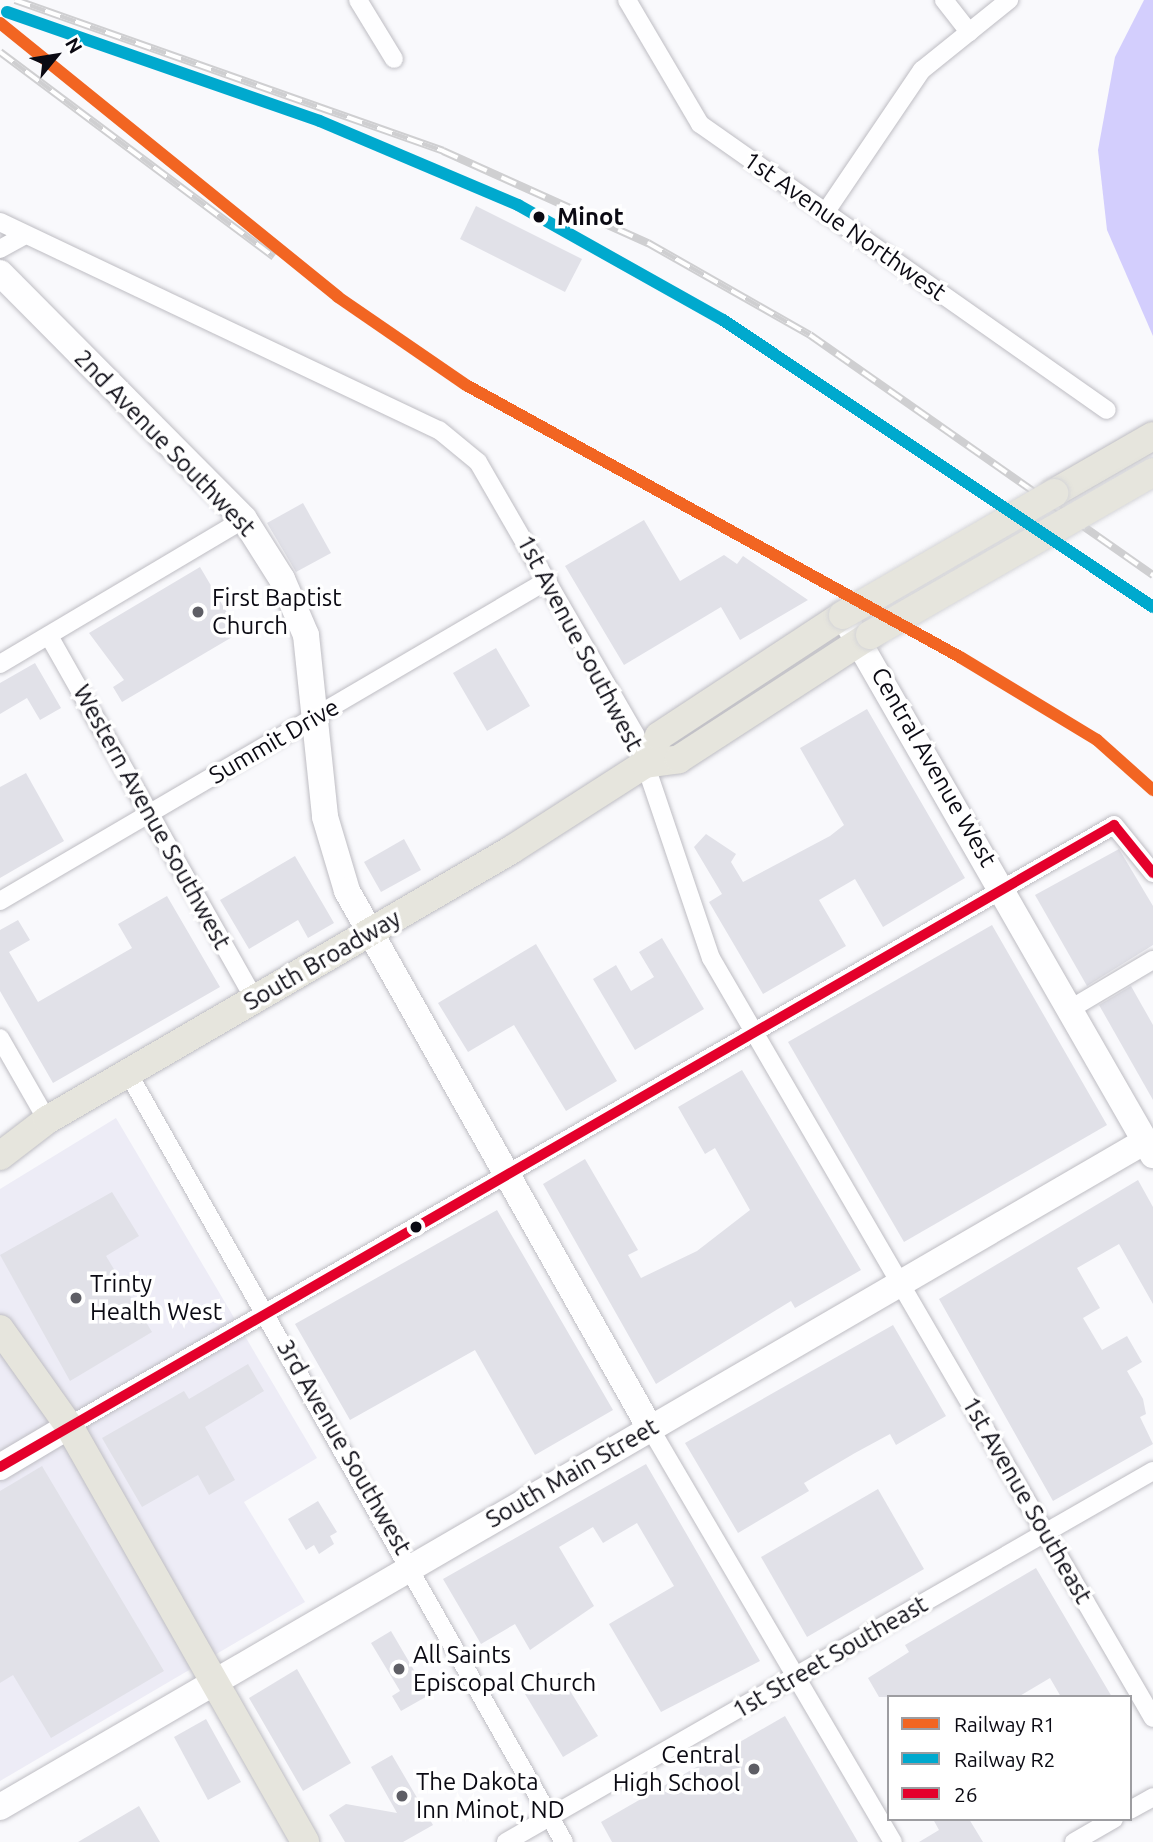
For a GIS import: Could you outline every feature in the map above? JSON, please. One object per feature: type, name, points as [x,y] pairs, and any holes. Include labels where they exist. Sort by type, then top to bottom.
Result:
[{"type":"main road","name":"South Broadway","points":[[645,764],[659,736],[843,615],[1153,436]]},
{"type":"main road","name":"South Broadway","points":[[0,1156],[47,1120],[369,933],[645,764],[679,759],[865,638],[1153,472]]},
{"type":"main road","points":[[0,1329],[69,1426],[305,1842]]},
{"type":"street","points":[[358,0],[394,59]]},
{"type":"street","name":"1st Avenue Northwest","points":[[627,0],[700,124],[1107,410]]},
{"type":"street","points":[[944,0],[970,32]]},
{"type":"street","points":[[825,213],[922,70],[1009,0]]},
{"type":"street","name":"1st Avenue Southwest","points":[[0,222],[22,237],[453,438],[490,479],[635,734],[700,934],[752,1031],[900,1283]]},
{"type":"street","points":[[0,249],[22,237]]},
{"type":"street","name":"2nd Avenue Southwest","points":[[0,273],[243,519],[301,622],[317,716],[325,817],[347,891],[650,1428]]},
{"type":"street","points":[[0,664],[243,519]]},
{"type":"street","name":"Summit Drive","points":[[0,901],[548,580]]},
{"type":"street","name":"Central Avenue West","points":[[843,615],[865,638],[1002,887],[1150,1144]]},
{"type":"street","name":"Western Avenue Southwest","points":[[49,636],[254,999]]},
{"type":"street","points":[[0,1467],[505,1173],[1114,825],[1153,873]]},
{"type":"street","points":[[1072,1008],[1153,960]]},
{"type":"street","points":[[0,1038],[47,1120]]},
{"type":"street","name":"3rd Avenue Southwest","points":[[128,1073],[412,1566],[564,1842]]},
{"type":"street","name":"South Main Street","points":[[0,1807],[900,1283],[1150,1144]]},
{"type":"street","name":"1st Avenue Southeast","points":[[900,1283],[1153,1718]]},
{"type":"street","points":[[650,1428],[893,1842]]},
{"type":"street","name":"1st Street Southeast","points":[[506,1842],[1153,1471]]},
{"type":"street","points":[[1132,1809],[1153,1797]]},
{"type":"street","points":[[1074,1842],[1111,1821]]},
{"type":"shaded area","points":[[1144,0],[1153,0],[1153,336],[1107,230],[1098,150],[1115,57]]},
{"type":"shaded area","points":[[116,1118],[317,1458],[244,1502],[305,1602],[0,1781],[0,1189]]},
{"type":"building","points":[[476,206],[582,259],[565,292],[460,239]]},
{"type":"building","points":[[303,503],[331,553],[296,572],[267,523]]},
{"type":"building","points":[[644,520],[680,581],[724,555],[737,564],[743,556],[808,600],[740,640],[721,607],[624,665],[565,566]]},
{"type":"building","points":[[200,567],[239,633],[122,702],[113,687],[124,680],[89,633]]},
{"type":"building","points":[[496,648],[530,706],[487,731],[453,673]]},
{"type":"building","points":[[35,663],[61,708],[40,720],[27,698],[0,714],[0,683]]},
{"type":"building","points":[[867,709],[965,878],[883,927],[855,879],[819,900],[846,946],[763,994],[709,902],[722,894],[694,847],[706,834],[736,854],[731,862],[743,882],[830,836],[844,825],[800,748]]},
{"type":"building","points":[[26,773],[64,841],[0,878],[0,787]]},
{"type":"building","points":[[404,839],[421,870],[381,892],[364,862]]},
{"type":"building","points":[[1119,849],[1153,906],[1153,945],[1087,986],[1035,895]]},
{"type":"building","points":[[295,856],[334,923],[308,938],[298,920],[249,949],[220,900]]},
{"type":"building","points":[[167,896],[220,987],[53,1083],[0,991],[0,930],[18,920],[30,940],[9,952],[38,1002],[132,948],[118,924]]},
{"type":"building","points":[[992,925],[1107,1125],[904,1242],[788,1042]]},
{"type":"building","points":[[662,938],[704,1009],[635,1050],[593,979],[616,965],[631,991],[654,977],[639,952]]},
{"type":"building","points":[[536,944],[617,1081],[566,1111],[514,1025],[468,1052],[438,1003]]},
{"type":"building","points":[[1131,986],[1153,1025],[1153,1100],[1099,1005]]},
{"type":"building","points":[[742,1070],[861,1270],[795,1308],[791,1301],[656,1384],[543,1184],[585,1159],[638,1250],[628,1255],[641,1278],[697,1251],[750,1210],[715,1148],[705,1154],[678,1107]]},
{"type":"building","points":[[1138,1180],[1153,1207],[1153,1304],[1119,1244],[1077,1268],[1100,1308],[1083,1318],[1102,1350],[1127,1336],[1142,1362],[1127,1371],[1143,1399],[1146,1414],[1140,1417],[1153,1444],[1053,1501],[939,1299]]},
{"type":"building","name":"Trinty Health West","points":[[112,1192],[139,1236],[106,1256],[152,1332],[70,1381],[0,1255]]},
{"type":"building","points":[[497,1210],[613,1410],[535,1455],[475,1350],[350,1420],[295,1324]]},
{"type":"building","points":[[893,1325],[946,1416],[896,1445],[890,1434],[855,1453],[804,1483],[809,1491],[738,1533],[685,1443]]},
{"type":"building","points":[[248,1364],[264,1391],[205,1427],[235,1480],[209,1495],[198,1475],[142,1507],[102,1438],[184,1391],[189,1399]]},
{"type":"building","points":[[646,1464],[760,1661],[661,1712],[609,1624],[674,1586],[637,1523],[603,1543],[593,1527],[559,1547],[594,1606],[530,1650],[515,1624],[481,1644],[443,1579]]},
{"type":"building","points":[[42,1466],[164,1671],[51,1738],[13,1675],[0,1683],[0,1491]]},
{"type":"building","points":[[878,1489],[924,1569],[807,1637],[761,1557]]},
{"type":"building","points":[[318,1501],[337,1532],[330,1536],[334,1544],[319,1554],[314,1545],[306,1550],[288,1519]]},
{"type":"building","points":[[1036,1568],[1111,1695],[1060,1695],[1050,1678],[1021,1695],[879,1697],[868,1678],[909,1652],[905,1645]]},
{"type":"building","points":[[391,1631],[418,1677],[427,1672],[438,1690],[401,1711],[392,1696],[400,1691],[371,1643]]},
{"type":"building","points":[[297,1669],[351,1763],[303,1791],[249,1698]]},
{"type":"building","points":[[559,1673],[598,1736],[563,1757],[525,1694]]},
{"type":"building","name":"Central High School","points":[[785,1716],[858,1842],[612,1842],[601,1822]]},
{"type":"building","points":[[206,1719],[241,1782],[208,1800],[174,1737]]},
{"type":"building","points":[[392,1755],[433,1825],[403,1842],[345,1842],[329,1815],[346,1804],[397,1813],[371,1767]]},
{"type":"building","points":[[139,1806],[160,1842],[78,1842]]},
{"type":"building","points":[[934,1821],[970,1821],[983,1842],[919,1842],[939,1830]]},
{"type":"railway","points":[[15,0],[443,151],[648,243],[810,335],[1153,575]]},
{"type":"railway","points":[[0,23],[338,297],[466,385],[960,657],[1097,740],[1153,790]]},
{"type":"railway","points":[[0,52],[274,257]]},
{"type":"rail line","name":"R2","points":[[7,12],[320,121],[518,205],[723,320],[1153,607]]},
{"type":"rail line","name":"R1","points":[[0,23],[338,297],[466,385],[960,657],[1097,740],[1153,790]]},
{"type":"transit line","name":"26","points":[[0,1467],[1114,825],[1153,873]]},
{"type":"place","name":"Minot","points":[[539,217]]},
{"type":"place","name":"First Baptist Church","points":[[198,612]]},
{"type":"place","name":"Trinty Health West","points":[[76,1298]]},
{"type":"place","name":"All Saints Episcopal Church","points":[[399,1669]]},
{"type":"place","name":"Central High School","points":[[754,1769]]},
{"type":"place","name":"The Dakota Inn Minot, ND","points":[[402,1796]]}]
